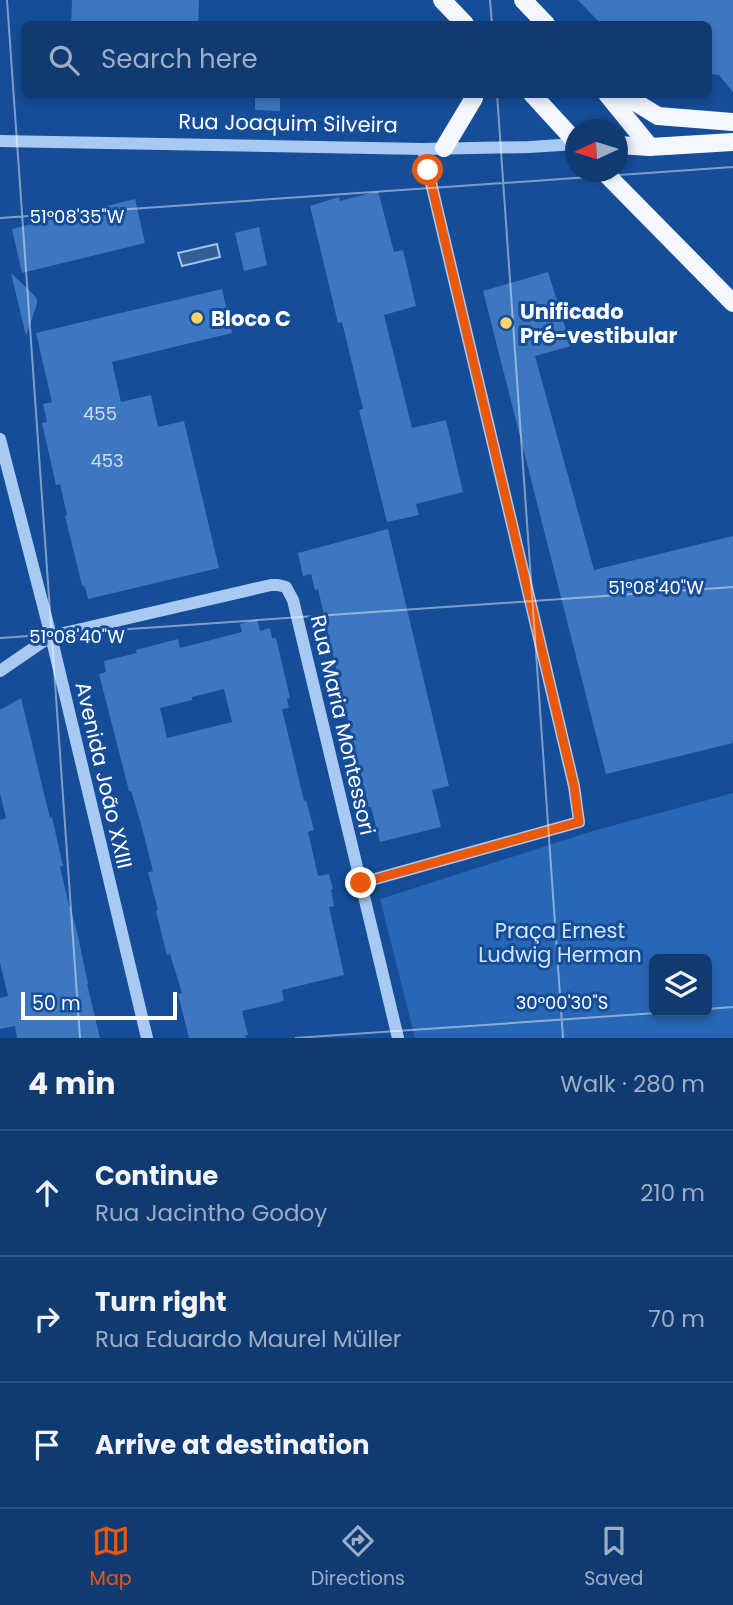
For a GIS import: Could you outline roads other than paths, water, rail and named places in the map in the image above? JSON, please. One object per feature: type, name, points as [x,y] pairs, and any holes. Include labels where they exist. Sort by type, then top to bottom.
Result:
[{"type":"main road","points":[[442,0],[462,21]]},
{"type":"main road","points":[[523,0],[543,21]]},
{"type":"main road","points":[[444,148],[474,98]]},
{"type":"main road","points":[[536,98],[565,131]]},
{"type":"main road","points":[[610,98],[650,147]]},
{"type":"main road","points":[[629,98],[659,116],[733,122]]},
{"type":"main road","points":[[628,146],[650,147],[733,142]]},
{"type":"main road","points":[[614,182],[733,303]]},
{"type":"street","name":"Rua Joaquim Silveira","points":[[0,141],[423,149],[565,144]]},
{"type":"street","points":[[361,883],[579,822],[574,786],[423,149]]},
{"type":"street","name":"Avenida João XXIII","points":[[0,439],[51,636],[147,1038]]},
{"type":"street","name":"Rua Maria Montessori","points":[[51,636],[271,585],[286,587],[293,600],[398,1038]]},
{"type":"street","points":[[0,671],[51,636]]},
{"type":"place","name":"Bloco C","points":[[197,318]]},
{"type":"place","name":"Unificado Pré-vestibular","points":[[506,323]]},
{"type":"park label","name":"Praça Ernest Ludwig Herman","points":[[560,942]]}]
